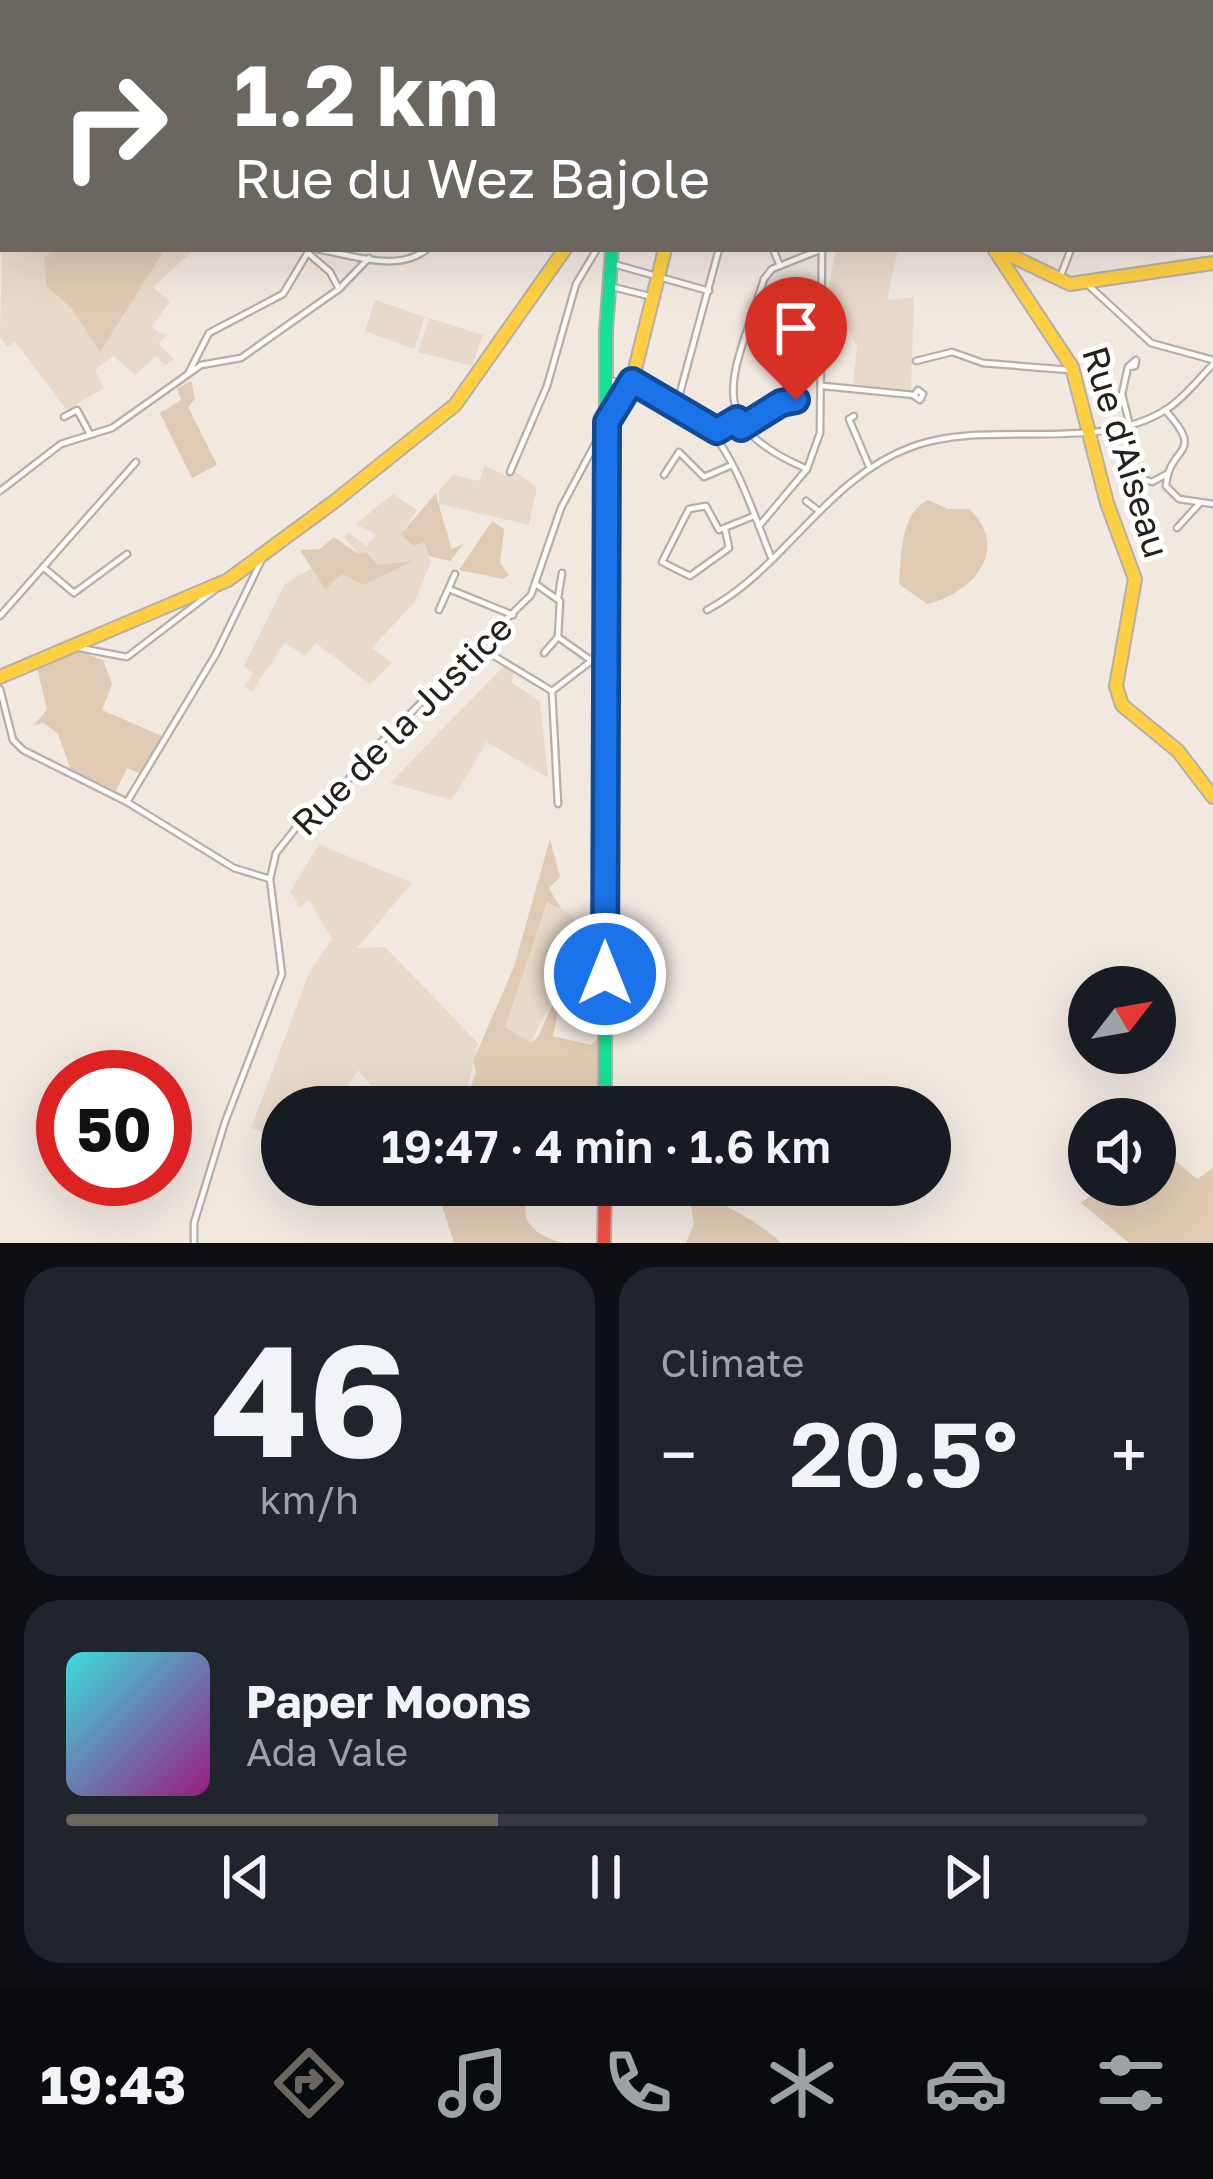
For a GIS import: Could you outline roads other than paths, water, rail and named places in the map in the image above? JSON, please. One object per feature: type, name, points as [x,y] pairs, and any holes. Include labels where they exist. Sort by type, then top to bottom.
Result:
[{"type":"main road","points":[[0,677],[201,598],[265,553],[445,416],[563,252]]},
{"type":"main road","points":[[607,422],[632,381],[664,252]]},
{"type":"main road","name":"Rue d'Aiseau","points":[[997,252],[1063,344],[1092,430],[1107,503],[1135,579],[1118,695],[1127,712],[1178,751],[1213,797]]},
{"type":"main road","points":[[1001,252],[1058,280],[1086,283],[1213,262]]},
{"type":"main road","points":[[605,1086],[600,659],[611,257]]},
{"type":"main road","points":[[604,1243],[605,1206]]},
{"type":"street","points":[[188,374],[209,333],[283,294],[311,252]]},
{"type":"street","points":[[314,252],[339,289]]},
{"type":"street","points":[[326,252],[404,261],[421,252]]},
{"type":"street","points":[[510,472],[547,386],[576,284],[596,252]]},
{"type":"street","points":[[677,404],[718,252]]},
{"type":"street","points":[[774,252],[780,266]]},
{"type":"street","points":[[807,469],[760,448],[741,428],[733,390],[768,273],[815,252]]},
{"type":"street","points":[[758,526],[807,469],[820,433],[822,252]]},
{"type":"street","points":[[1058,280],[1070,252]]},
{"type":"street","points":[[611,257],[709,291]]},
{"type":"street","points":[[0,490],[62,444],[121,422],[188,374],[212,362],[241,358],[339,289],[369,258]]},
{"type":"street","points":[[707,610],[758,575],[771,557],[869,466],[938,439],[1092,430],[1129,422],[1166,410],[1213,362],[1150,343],[1086,283]]},
{"type":"street","points":[[607,285],[653,297]]},
{"type":"street","points":[[790,308],[822,294]]},
{"type":"street","points":[[748,334],[781,320]]},
{"type":"street","points":[[792,353],[822,339]]},
{"type":"street","points":[[916,362],[952,352],[983,363],[1073,370]]},
{"type":"street","points":[[1128,367],[1122,394],[1129,422]]},
{"type":"street","points":[[607,381],[632,381],[717,431],[771,557]]},
{"type":"street","points":[[823,386],[914,394]]},
{"type":"street","points":[[741,428],[781,403],[796,400]]},
{"type":"street","points":[[64,417],[76,410],[90,434]]},
{"type":"street","points":[[1138,477],[1152,482],[1167,474],[1187,446],[1186,435],[1166,410]]},
{"type":"street","points":[[854,416],[849,419],[869,466]]},
{"type":"street","points":[[717,431],[737,419]]},
{"type":"street","name":"Rue de la Justice","points":[[270,879],[276,853],[303,819],[342,788],[374,749],[481,648],[537,585],[560,508],[607,422]]},
{"type":"street","points":[[664,475],[680,452],[704,477],[732,465]]},
{"type":"street","points":[[0,616],[136,462]]},
{"type":"street","points":[[1167,474],[1172,494],[1213,504]]},
{"type":"street","points":[[806,501],[819,512]]},
{"type":"street","points":[[725,529],[729,548],[690,576],[662,562],[688,509],[703,503],[716,527],[725,529],[754,516]]},
{"type":"street","points":[[1177,528],[1200,503]]},
{"type":"street","points":[[127,802],[232,624],[265,553]]},
{"type":"street","points":[[43,567],[74,592],[127,554]]},
{"type":"street","points":[[544,653],[558,637],[562,572]]},
{"type":"street","points":[[439,610],[455,574]]},
{"type":"street","points":[[537,585],[558,598]]},
{"type":"street","points":[[448,589],[513,615]]},
{"type":"street","points":[[80,646],[128,657],[201,598]]},
{"type":"street","points":[[552,692],[600,659],[558,637]]},
{"type":"street","points":[[481,648],[552,692]]},
{"type":"street","points":[[0,689],[13,740],[23,751],[127,802],[234,868],[270,879],[282,974],[225,1122],[194,1223],[194,1243]]},
{"type":"street","points":[[552,692],[557,804]]}]
